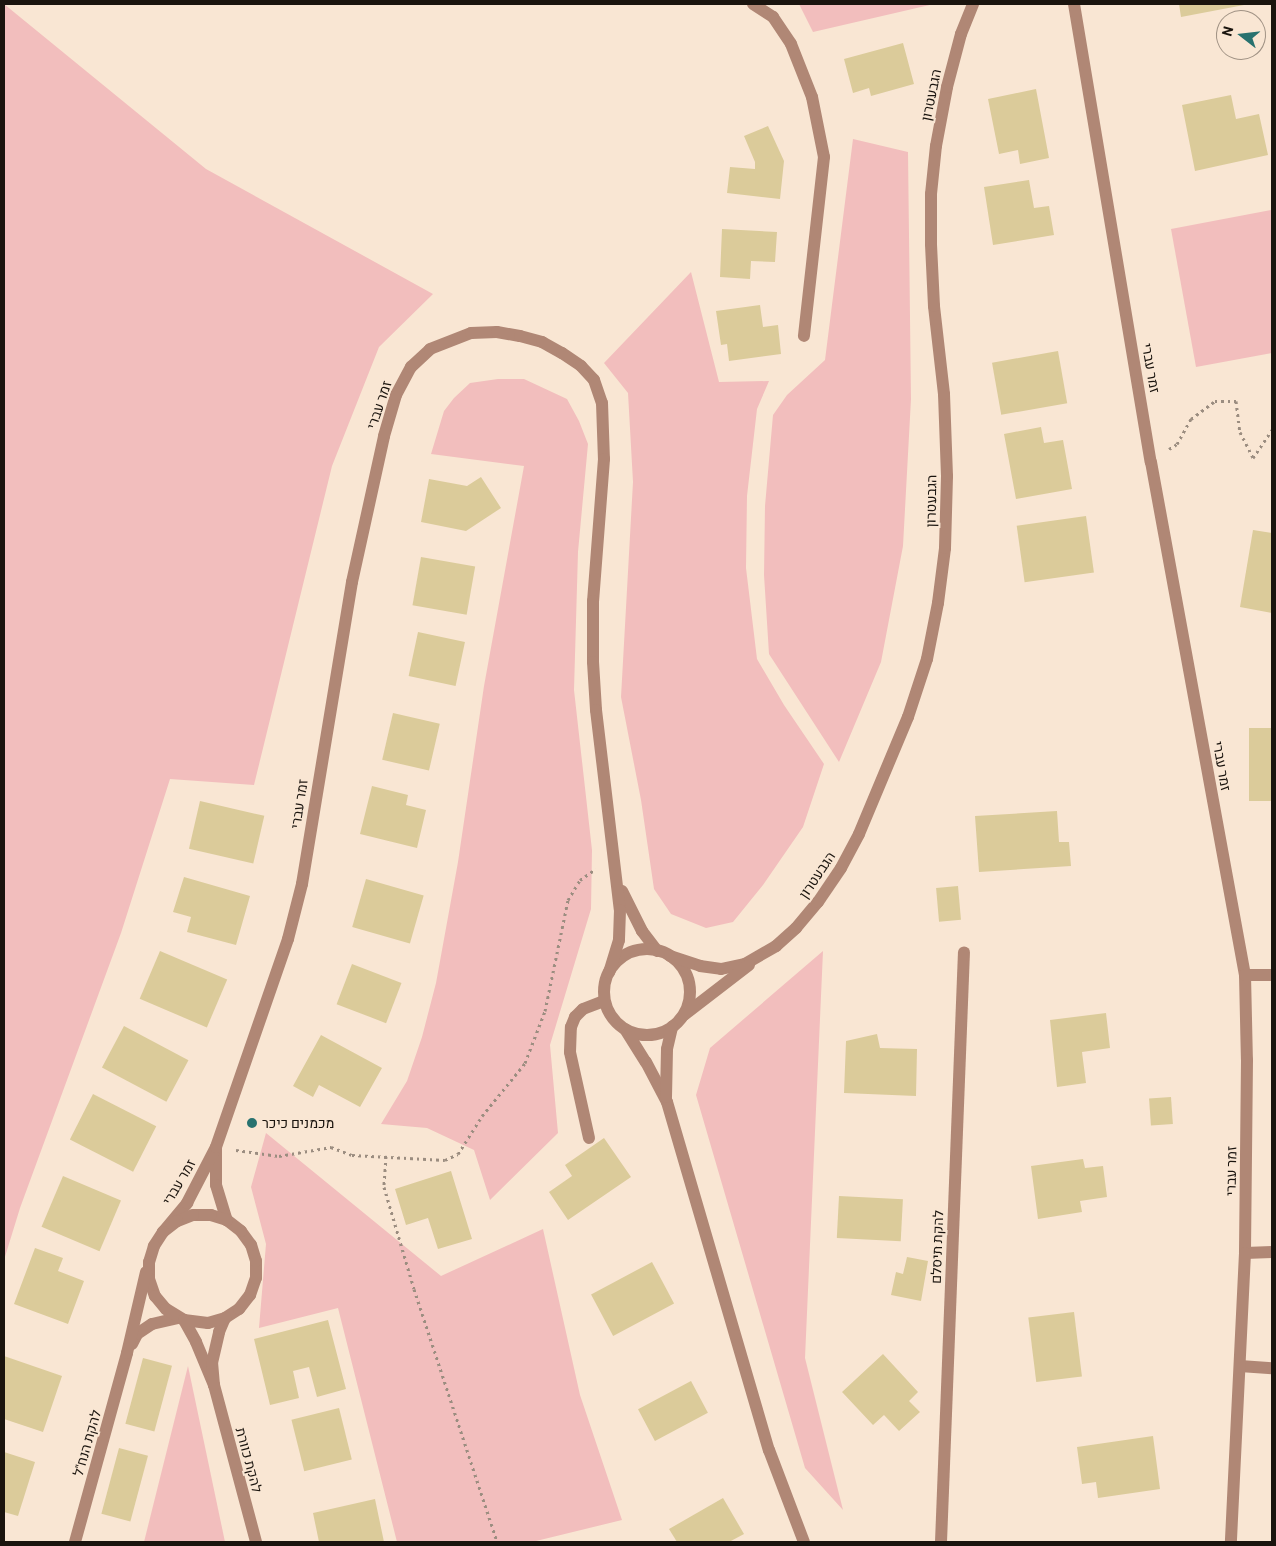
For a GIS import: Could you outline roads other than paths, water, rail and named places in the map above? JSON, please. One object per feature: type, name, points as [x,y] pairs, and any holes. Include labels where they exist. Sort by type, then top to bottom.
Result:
[{"type":"street","points":[[753,4],[773,17],[791,44],[812,97],[824,157],[804,336]]},
{"type":"street","name":"הגבעטרון","points":[[670,956],[700,966],[721,969],[745,964],[776,946],[796,928],[818,902],[841,868],[859,834],[908,717],[927,659],[938,603],[944,558],[947,476],[944,394],[934,306],[931,244],[932,194],[936,146],[947,87],[961,34],[973,4]]},
{"type":"street","name":"זמר עברי","points":[[1074,4],[1151,462],[1245,975],[1247,1060],[1245,1253],[1231,1542]]},
{"type":"street","name":"זמר עברי","points":[[163,1232],[187,1203],[216,1147],[277,973],[302,884],[352,582],[384,436],[396,395],[411,367],[430,349],[471,333],[497,332],[520,336],[542,342],[562,352],[581,366],[594,380],[602,403],[604,460],[594,601],[592,662],[596,710],[618,882],[619,940],[609,972]]},
{"type":"street","name":"זמר עברי","points":[[618,882],[642,931],[657,951]]},
{"type":"street","points":[[625,1029],[646,1036],[660,1034],[672,1027],[681,1017],[688,1005],[689,991],[680,965],[670,956],[657,951],[643,950],[630,953],[618,961],[609,972],[604,986],[604,1001],[610,1014],[625,1029],[646,1062],[666,1102],[769,1450],[804,1542]]},
{"type":"street","name":"להקת תיסלם","points":[[941,1542],[964,952]]},
{"type":"street","name":"הגבעטרון","points":[[681,1017],[763,954]]},
{"type":"street","points":[[1245,975],[1272,975]]},
{"type":"street","points":[[589,1138],[570,1052],[571,1027],[575,1017],[582,1009],[604,1001]]},
{"type":"street","points":[[666,1102],[665,1074],[667,1049],[672,1027]]},
{"type":"street","name":"זמר עברי","points":[[216,1147],[216,1186],[227,1220]]},
{"type":"street","points":[[211,1215],[227,1220],[241,1231],[251,1245],[256,1261],[256,1278],[250,1295],[240,1309],[225,1318],[208,1323],[181,1319],[152,1324],[137,1334],[127,1353],[149,1262],[154,1246],[163,1232],[177,1221],[193,1216],[211,1215]]},
{"type":"street","points":[[1245,1253],[1272,1252]]},
{"type":"street","points":[[149,1262],[149,1279],[155,1296],[166,1309],[181,1319]]},
{"type":"street","name":"להקת כוורת","points":[[214,1385],[212,1363],[215,1342],[225,1318]]},
{"type":"street","name":"להקת כוורת","points":[[181,1319],[196,1342],[214,1385],[256,1542]]},
{"type":"street","name":"להקת הנח\"ל","points":[[75,1542],[127,1353]]},
{"type":"street","points":[[1240,1366],[1272,1368]]},
{"type":"place","name":"מכמנים כיכר","points":[[252,1123]]}]
